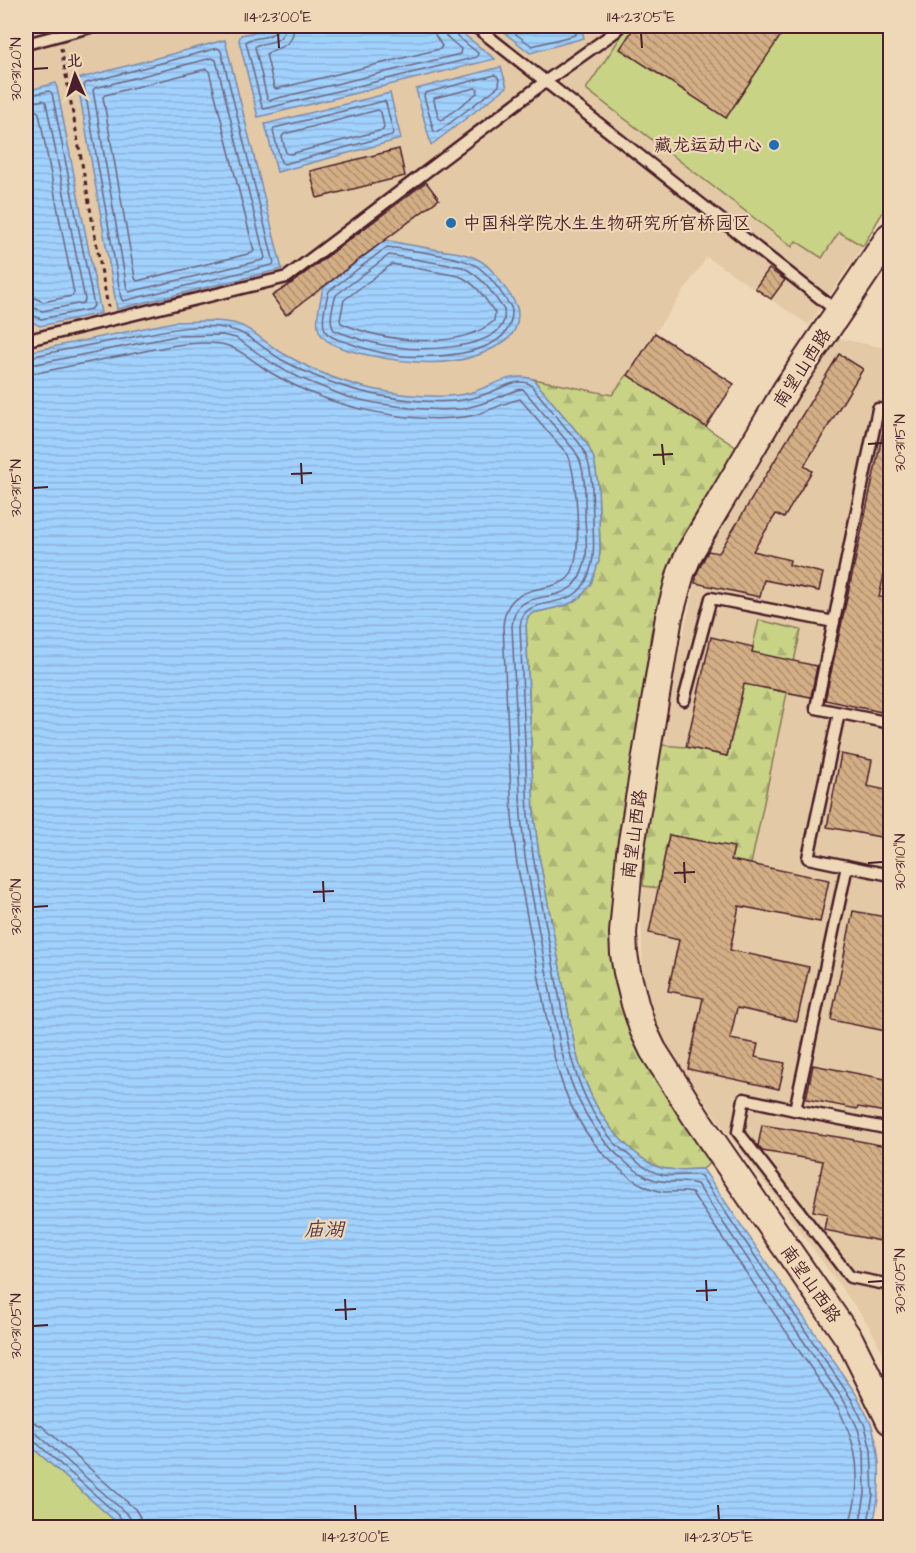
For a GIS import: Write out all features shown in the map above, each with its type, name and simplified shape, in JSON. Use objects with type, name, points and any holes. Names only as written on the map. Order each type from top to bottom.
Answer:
[{"type":"street","name":"南望山西路","points":[[891,236],[786,390],[689,554],[681,573],[669,617],[630,853],[624,915],[624,954],[635,1004],[653,1050],[699,1122],[850,1340],[891,1421]]},
{"type":"lane","points":[[26,44],[94,26]]},
{"type":"lane","points":[[476,26],[839,312]]},
{"type":"lane","points":[[26,340],[287,277],[546,81],[615,32],[619,26]]},
{"type":"lane","points":[[891,411],[878,409],[816,708],[891,723]]},
{"type":"lane","points":[[684,700],[711,598],[834,622]]},
{"type":"lane","points":[[839,713],[808,858],[891,875]]},
{"type":"lane","points":[[795,1110],[847,866]]},
{"type":"lane","points":[[891,1129],[744,1099],[738,1132],[850,1277],[891,1285]]},
{"type":"path","points":[[59,35],[111,320]]},
{"type":"shaded area","name":"中国科学院水生生物研究所官桥园区","points":[[26,26],[890,26],[890,200],[863,246],[809,325],[707,257],[612,395],[509,432],[26,377]]},
{"type":"shaded area","points":[[832,337],[890,349],[890,1366],[868,1324],[694,1087],[664,1042],[650,1008],[643,975],[641,911],[648,817],[675,670],[703,549]]},
{"type":"green space","name":"藏龙运动中心","points":[[628,26],[890,26],[890,200],[863,246],[839,232],[822,258],[796,241],[792,247],[586,89]]},
{"type":"green space","points":[[627,375],[737,448],[676,549],[651,633],[615,897],[612,936],[614,977],[630,1028],[716,1158],[703,1169],[666,1169],[644,1160],[612,1129],[589,1091],[575,1048],[539,856],[534,815],[526,620],[533,613],[567,605],[580,598],[599,561],[600,549],[598,484],[594,459],[587,444],[533,379],[612,395]]},
{"type":"green space","points":[[759,620],[801,630],[794,661],[763,687],[787,693],[751,864],[731,860],[733,847],[669,835],[658,888],[643,886],[647,822],[661,745],[686,747],[727,756]]},
{"type":"green space","points":[[26,1442],[122,1527],[26,1527]]},
{"type":"water","points":[[283,26],[453,26],[495,59],[258,117],[239,40],[241,35]]},
{"type":"water","points":[[496,26],[581,26],[584,38],[530,53]]},
{"type":"water","points":[[225,40],[282,269],[117,309],[77,79]]},
{"type":"water","points":[[501,67],[507,87],[431,145],[416,89]]},
{"type":"water","points":[[56,83],[101,313],[40,326],[28,320],[26,307],[26,91]]},
{"type":"water","points":[[390,93],[401,139],[277,172],[265,124]]},
{"type":"water","points":[[385,240],[465,254],[484,263],[497,277],[517,307],[517,323],[512,334],[504,342],[482,353],[451,361],[434,362],[401,361],[368,355],[328,342],[318,329],[318,311],[323,288]]},
{"type":"water","name":"庙湖","points":[[174,322],[229,322],[242,326],[279,351],[317,371],[353,384],[387,392],[449,396],[468,393],[514,377],[533,379],[587,444],[594,459],[598,484],[599,561],[591,584],[580,598],[567,605],[533,613],[528,616],[526,626],[534,815],[539,856],[575,1048],[584,1078],[596,1105],[622,1141],[648,1162],[657,1166],[675,1170],[703,1169],[858,1397],[872,1426],[879,1464],[879,1490],[872,1527],[122,1527],[26,1442],[26,349],[33,351]]},
{"type":"building","points":[[635,26],[787,26],[726,118],[620,49]]},
{"type":"building","points":[[399,149],[405,176],[317,198],[310,171]]},
{"type":"building","points":[[426,182],[439,199],[286,315],[272,296]]},
{"type":"building","points":[[769,269],[785,280],[771,299],[755,288]]},
{"type":"building","points":[[655,333],[734,384],[706,427],[628,375]]},
{"type":"building","points":[[839,354],[863,369],[804,466],[812,471],[784,518],[776,514],[753,551],[790,560],[789,565],[823,573],[819,591],[764,580],[760,597],[695,583],[697,573],[708,551],[719,553]]},
{"type":"building","points":[[884,427],[891,427],[891,544],[879,597],[891,598],[891,714],[825,700]]},
{"type":"building","points":[[711,637],[753,647],[752,652],[817,666],[811,697],[744,684],[727,756],[686,747]]},
{"type":"building","points":[[841,754],[872,760],[867,786],[891,791],[891,839],[827,827]]},
{"type":"building","points":[[669,835],[734,847],[731,860],[829,880],[820,922],[739,906],[730,950],[809,967],[797,1021],[737,1008],[730,1039],[758,1044],[755,1057],[785,1063],[779,1089],[688,1069],[703,998],[668,991],[679,940],[649,933]]},
{"type":"building","points":[[853,911],[891,918],[891,1032],[831,1020]]},
{"type":"building","points":[[813,1065],[891,1080],[891,1113],[806,1099]]},
{"type":"building","points":[[762,1125],[891,1147],[891,1243],[824,1230],[827,1214],[813,1211],[823,1161],[762,1151],[758,1146]]},
{"type":"place","name":"藏龙运动中心","points":[[774,145]]},
{"type":"place","name":"中国科学院水生生物研究所官桥园区","points":[[451,223]]}]
